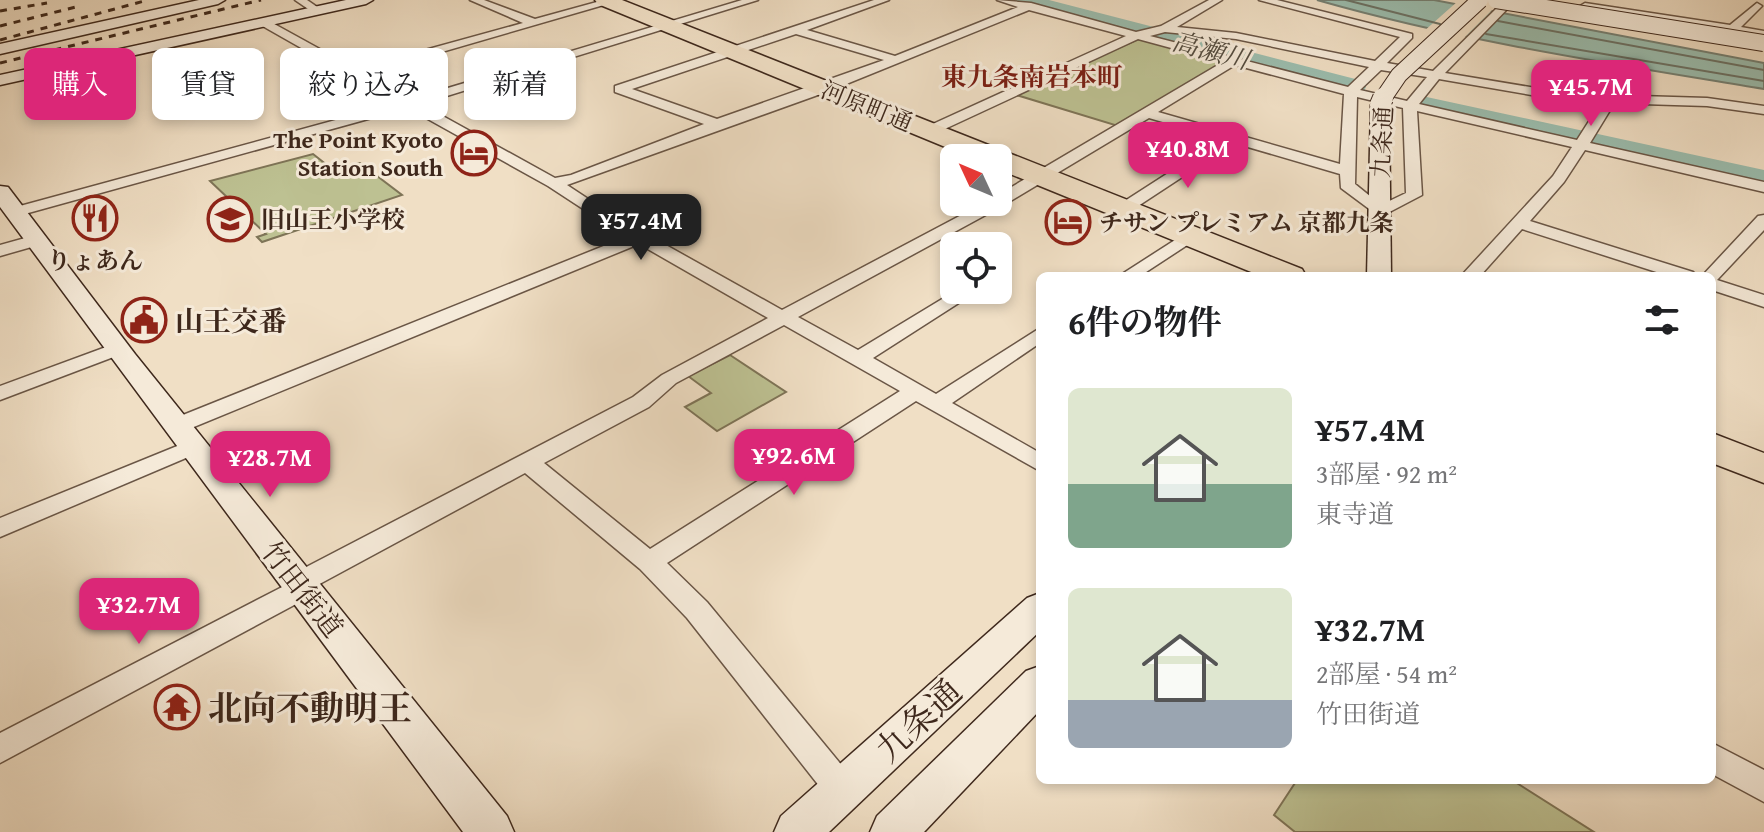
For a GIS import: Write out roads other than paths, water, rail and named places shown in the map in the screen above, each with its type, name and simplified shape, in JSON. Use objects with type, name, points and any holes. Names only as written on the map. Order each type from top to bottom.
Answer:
[{"type":"highway","name":"河原町通","points":[[607,1],[962,144]]},
{"type":"highway","name":"河原町通","points":[[1012,164],[1280,272]]},
{"type":"highway","points":[[1716,449],[1764,469]]},
{"type":"main road","points":[[0,49],[218,0]]},
{"type":"main road","points":[[0,80],[366,0]]},
{"type":"main road","name":"九条通","points":[[1379,272],[1380,105],[1393,81],[1480,0]]},
{"type":"main road","points":[[1524,0],[1764,39]]},
{"type":"main road","points":[[1499,6],[1764,39]]},
{"type":"main road","name":"竹田街道","points":[[5,201],[491,832]]},
{"type":"main road","name":"九条通","points":[[797,832],[1036,612]]},
{"type":"main road","name":"九条通","points":[[893,832],[1036,687]]},
{"type":"street","points":[[300,0],[318,11]]},
{"type":"street","points":[[475,0],[534,23]]},
{"type":"street","points":[[448,92],[753,0]]},
{"type":"street","points":[[717,124],[620,89],[884,0]]},
{"type":"street","points":[[1002,0],[1037,4],[1351,92],[1728,174],[1764,187]]},
{"type":"street","points":[[929,131],[1142,34],[1165,29],[1217,0]]},
{"type":"street","points":[[1264,0],[1408,36],[1351,92],[1347,185],[1380,212],[1414,195],[1410,106],[1435,75],[1468,45],[1499,6],[1511,0]]},
{"type":"street","points":[[1545,0],[1601,4],[1732,29],[1764,39]]},
{"type":"street","points":[[444,48],[607,1]]},
{"type":"street","points":[[553,183],[575,179],[717,124],[824,88],[1037,4]]},
{"type":"street","points":[[1732,29],[1757,6]]},
{"type":"street","points":[[263,22],[310,48]]},
{"type":"street","points":[[1165,29],[1236,36],[1376,65],[1572,98],[1707,102],[1764,110]]},
{"type":"street","points":[[796,30],[896,60]]},
{"type":"street","points":[[1012,194],[1234,61]]},
{"type":"street","points":[[1474,272],[1559,179],[1605,107],[1601,100]]},
{"type":"street","points":[[1147,113],[1347,171]]},
{"type":"street","points":[[5,201],[341,120]]},
{"type":"street","points":[[442,120],[553,183],[639,238],[859,358],[1036,461]]},
{"type":"street","points":[[1123,209],[1232,138]]},
{"type":"street","points":[[0,749],[641,402],[669,379],[972,216]]},
{"type":"street","points":[[1715,272],[1764,220]]},
{"type":"street","points":[[1519,223],[1674,272]]},
{"type":"street","points":[[1134,272],[1189,236]]},
{"type":"street","points":[[0,528],[184,436],[639,238]]},
{"type":"street","points":[[0,251],[36,240]]},
{"type":"street","points":[[1716,285],[1764,301]]},
{"type":"street","points":[[859,358],[947,304]]},
{"type":"street","points":[[935,404],[1036,337]]},
{"type":"street","points":[[0,393],[117,349]]},
{"type":"street","points":[[649,562],[914,392]]},
{"type":"street","points":[[527,462],[649,562],[697,610],[842,790]]},
{"type":"street","points":[[1716,759],[1764,787]]},
{"type":"water","points":[[1317,0],[1434,0],[1764,63],[1764,89],[1483,40]]},
{"type":"waterway","name":"高瀬川","points":[[1023,0],[1353,87]]},
{"type":"waterway","name":"高瀬川","points":[[1422,104],[1764,180]]},
{"type":"railway","points":[[0,40],[148,0]]},
{"type":"railway","points":[[0,63],[261,0]]},
{"type":"railway","points":[[0,11],[47,3]]},
{"type":"railway","points":[[0,26],[80,6]]},
{"type":"place","name":"The Point Kyoto Station South","points":[[474,153]]},
{"type":"place","name":"りょあん","points":[[95,218]]},
{"type":"place","name":"旧山王小学校","points":[[230,219]]},
{"type":"place","name":"チサン プレミアム 京都九条","points":[[1068,222]]},
{"type":"place","name":"山王交番","points":[[144,320]]},
{"type":"place","name":"北向不動明王","points":[[177,707]]},
{"type":"district","name":"東九条南岩本町","points":[[1032,76]]}]
